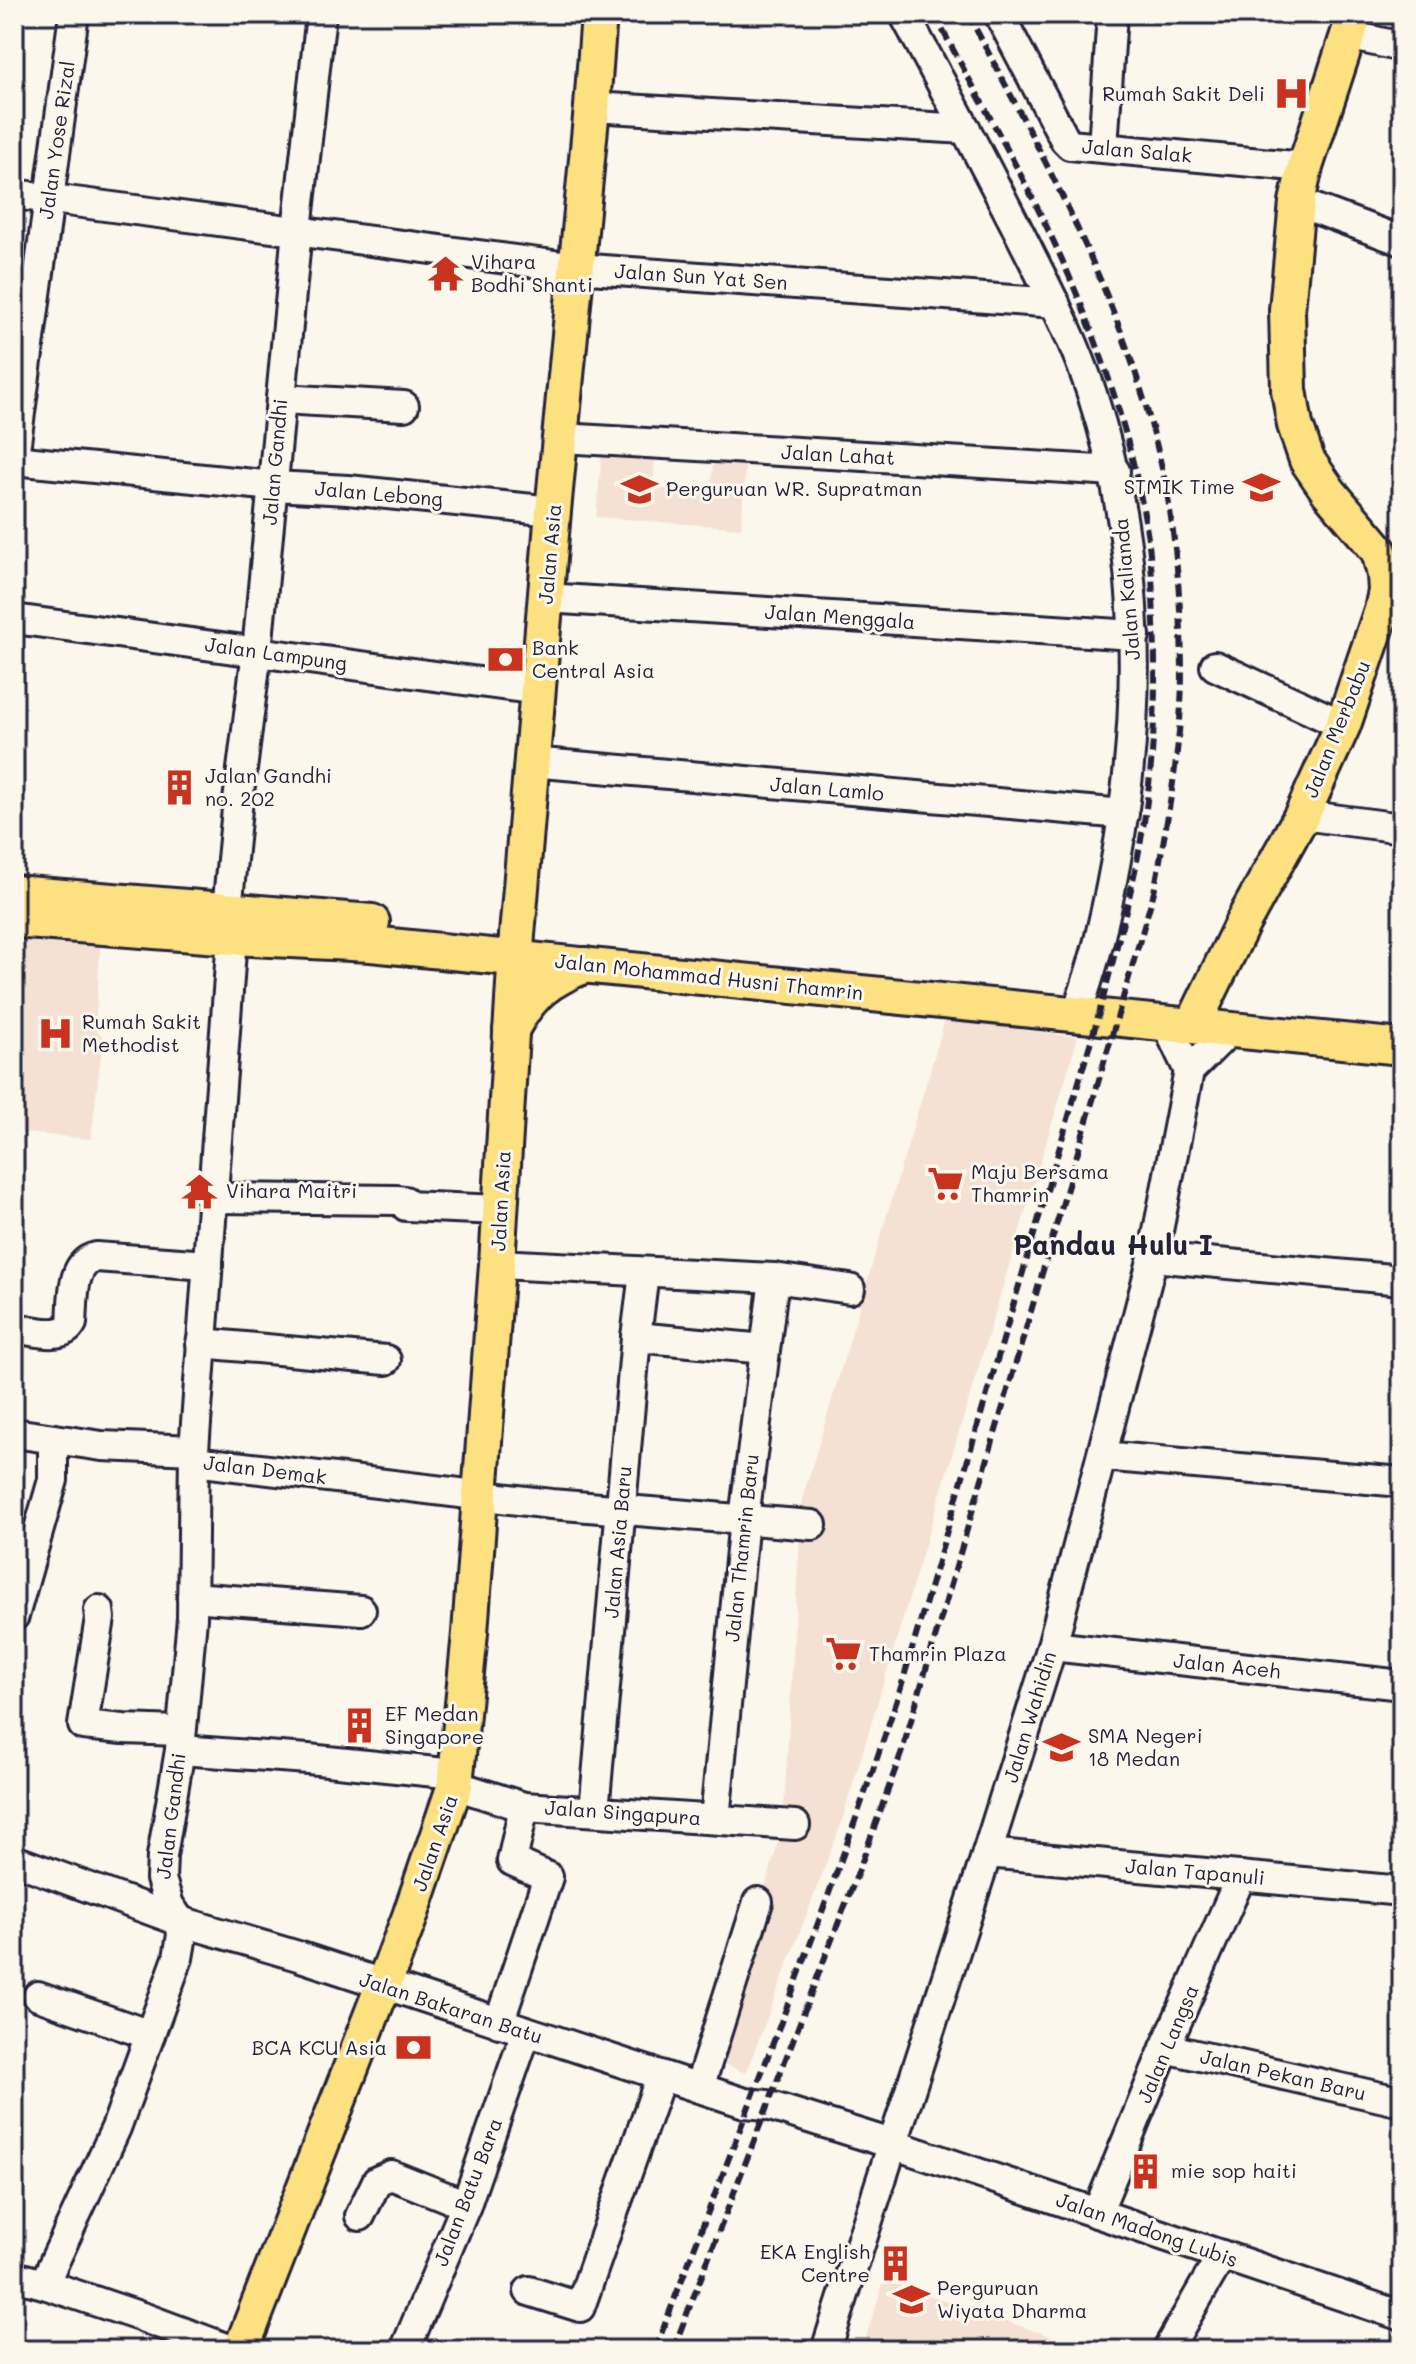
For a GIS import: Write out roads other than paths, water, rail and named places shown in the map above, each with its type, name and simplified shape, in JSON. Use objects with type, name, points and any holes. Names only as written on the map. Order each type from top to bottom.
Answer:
[{"type":"main road","name":"Jalan Asia","points":[[241,2350],[409,1919],[455,1780],[470,1633],[531,762],[599,14]]},
{"type":"main road","name":"Jalan Merbabu","points":[[1180,1024],[1242,924],[1302,815],[1343,725],[1384,601],[1390,551],[1314,470],[1295,425],[1289,390],[1287,310],[1297,202],[1305,167],[1352,25]]},
{"type":"main road","name":"Jalan Mohammad Husni Thamrin","points":[[14,893],[66,911]]},
{"type":"main road","name":"Jalan Mohammad Husni Thamrin","points":[[14,920],[66,911],[230,923],[479,930],[516,946],[588,964],[1402,1047]]},
{"type":"main road","points":[[510,1030],[522,1010],[546,984],[588,964]]},
{"type":"street","name":"Jalan Yose Rizal","points":[[14,458],[74,14]]},
{"type":"street","name":"Jalan Gandhi","points":[[24,2284],[116,2128],[178,1958],[182,1935],[180,1921],[169,1905],[161,1879],[162,1856],[180,1741],[192,1597],[194,1456],[237,809],[257,651],[321,14]]},
{"type":"street","name":"Jalan Kalianda","points":[[904,14],[1055,303],[1092,391],[1115,471],[1135,635],[1134,709],[1124,814],[1101,933],[1077,1014]]},
{"type":"street","name":"Jalan Salak","points":[[999,14],[1070,145],[1305,167]]},
{"type":"street","points":[[1103,147],[1112,14]]},
{"type":"street","points":[[1352,25],[1402,47]]},
{"type":"street","points":[[592,107],[966,129]]},
{"type":"street","name":"Jalan Sun Yat Sen","points":[[14,194],[576,268],[1055,303]]},
{"type":"street","points":[[1297,202],[1402,241]]},
{"type":"street","points":[[281,399],[404,406]]},
{"type":"street","name":"Jalan Lahat","points":[[562,438],[1115,471]]},
{"type":"street","name":"Jalan Lebong","points":[[14,458],[274,486],[348,490],[553,511]]},
{"type":"street","name":"Jalan Menggala","points":[[545,598],[1135,635]]},
{"type":"street","name":"Jalan Lampung","points":[[14,619],[538,690]]},
{"type":"street","points":[[1215,666],[1343,725]]},
{"type":"street","name":"Jalan Lamlo","points":[[531,762],[1124,814]]},
{"type":"street","points":[[1302,815],[1402,828]]},
{"type":"street","points":[[1180,1024],[1189,1071]]},
{"type":"street","points":[[1189,1071],[1231,1029]]},
{"type":"street","name":"Jalan Wahidin","points":[[826,2350],[1052,1646],[1153,1257],[1189,1071]]},
{"type":"street","points":[[213,1198],[397,1200],[405,1201],[406,1206],[500,1210]]},
{"type":"street","points":[[1153,1257],[1402,1280]]},
{"type":"street","points":[[14,1328],[50,1333],[69,1330],[78,1270],[89,1259],[208,1265]]},
{"type":"street","points":[[497,1264],[774,1278],[850,1289]]},
{"type":"street","name":"Jalan Asia Baru","points":[[594,1811],[644,1273]]},
{"type":"street","name":"Jalan Thamrin Baru","points":[[715,1819],[744,1519],[774,1278]]},
{"type":"street","points":[[636,1337],[765,1349]]},
{"type":"street","points":[[201,1343],[386,1360]]},
{"type":"street","name":"Jalan Demak","points":[[14,1433],[480,1496],[812,1525]]},
{"type":"street","points":[[14,1616],[19,1575],[53,1480],[53,1439]]},
{"type":"street","points":[[53,1480],[102,1446]]},
{"type":"street","points":[[1102,1456],[1402,1482]]},
{"type":"street","points":[[192,1597],[361,1610]]},
{"type":"street","name":"Jalan Singapura","points":[[99,1610],[83,1725],[455,1780],[524,1807],[795,1825]]},
{"type":"street","name":"Jalan Aceh","points":[[1052,1646],[1402,1685]]},
{"type":"street","points":[[499,2023],[548,1877],[512,1861],[524,1807]]},
{"type":"street","name":"Jalan Tapanuli","points":[[987,1853],[1402,1891]]},
{"type":"street","name":"Jalan Bakaran Batu","points":[[14,1860],[180,1921],[298,1956],[745,2103],[767,2105],[892,2144]]},
{"type":"street","name":"Jalan Langsa","points":[[1097,2213],[1241,1876]]},
{"type":"street","points":[[699,2088],[758,1902]]},
{"type":"street","points":[[38,1996],[150,2035]]},
{"type":"street","name":"Jalan Batu Bara","points":[[405,2350],[466,2205],[526,2032]]},
{"type":"street","name":"Jalan Pekan Baru","points":[[1165,2048],[1402,2102]]},
{"type":"street","points":[[529,2291],[580,2307],[661,2076]]},
{"type":"street","name":"Jalan Madong Lubis","points":[[892,2144],[1402,2316]]},
{"type":"street","points":[[360,2216],[377,2181],[391,2175],[466,2205]]},
{"type":"street","points":[[1167,2350],[1222,2255]]},
{"type":"street","points":[[24,2284],[142,2317],[231,2350]]},
{"type":"railway","points":[[655,2350],[813,1937],[901,1687],[1100,1010],[1133,879],[1149,781],[1155,676],[1152,577],[1149,543],[1126,434],[1095,339],[1055,244],[934,14]]},
{"type":"railway","points":[[673,2350],[902,1751],[1154,892],[1177,753],[1182,669],[1177,566],[1166,489],[1145,405],[1126,346],[1080,233],[968,14]]},
{"type":"place","name":"Rumah Sakit Deli","points":[[1291,94]]},
{"type":"place","name":"Vihara Bodhi Shanti","points":[[445,273]]},
{"type":"place","name":"STMIK Time","points":[[1261,487]]},
{"type":"place","name":"Perguruan WR. Supratman","points":[[640,489]]},
{"type":"place","name":"Bank Central Asia","points":[[506,659]]},
{"type":"place","name":"Jalan Gandhi no. 202","points":[[179,788]]},
{"type":"place","name":"Rumah Sakit Methodist","points":[[56,1033]]},
{"type":"place","name":"Maju Bersama Thamrin","points":[[945,1184]]},
{"type":"place","name":"Vihara Maitri","points":[[200,1191]]},
{"type":"place","name":"Thamrin Plaza","points":[[843,1654]]},
{"type":"place","name":"EF Medan Singapore","points":[[359,1726]]},
{"type":"place","name":"SMA Negeri 18 Medan","points":[[1062,1747]]},
{"type":"place","name":"BCA KCU Asia","points":[[413,2048]]},
{"type":"place","name":"mie sop haiti","points":[[1145,2171]]},
{"type":"place","name":"EKA English Centre","points":[[896,2264]]},
{"type":"place","name":"Perguruan Wiyata Dharma","points":[[911,2300]]},
{"type":"district","name":"Pandau Hulu I","points":[[1113,1245]]}]
